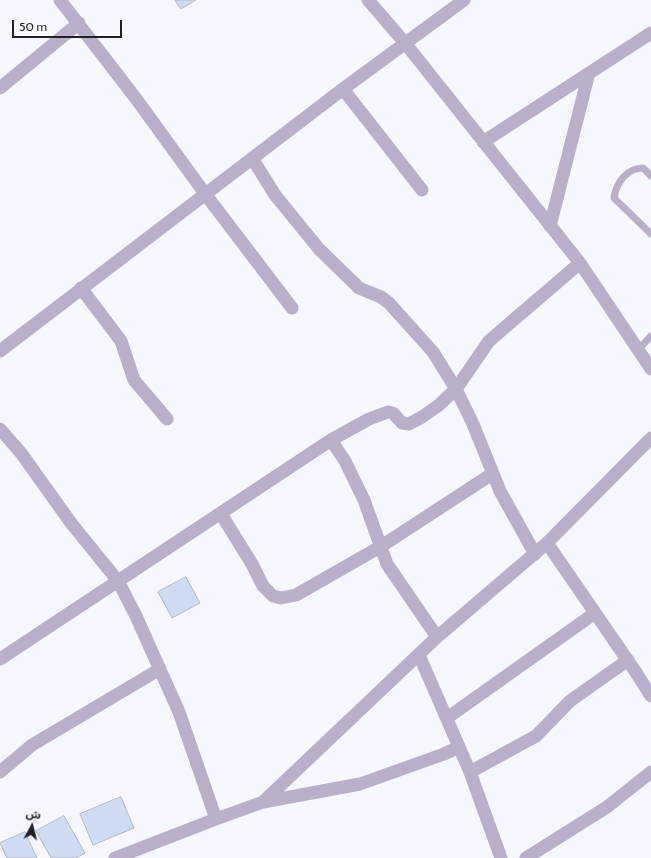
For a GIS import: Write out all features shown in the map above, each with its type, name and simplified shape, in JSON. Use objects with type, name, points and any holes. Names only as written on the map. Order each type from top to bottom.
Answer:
[{"type":"street","points":[[60,0],[79,23],[206,195],[292,308]]},
{"type":"street","points":[[368,0],[405,43],[580,263],[651,369]]},
{"type":"street","points":[[0,351],[343,89],[464,0]]},
{"type":"street","points":[[0,88],[79,23]]},
{"type":"street","points":[[483,142],[651,33]]},
{"type":"street","points":[[550,226],[589,73]]},
{"type":"street","points":[[343,89],[422,190]]},
{"type":"street","points":[[252,158],[275,194],[319,249],[359,288],[381,297],[389,303],[433,352],[456,389],[473,424],[492,474],[505,502],[535,554]]},
{"type":"street","points":[[0,659],[331,440],[382,413],[393,413],[402,423],[409,424],[422,417],[456,389],[489,341],[580,263]]},
{"type":"street","points":[[81,288],[122,341],[134,380],[167,419]]},
{"type":"street","points":[[0,429],[21,453],[71,523],[118,581],[179,712],[216,819]]},
{"type":"street","points":[[263,802],[437,637],[547,543],[651,438]]},
{"type":"street","points":[[331,440],[345,462],[364,500],[386,564],[437,637]]},
{"type":"street","points":[[221,514],[252,564],[263,586],[273,596],[281,598],[296,595],[380,547],[492,474]]},
{"type":"street","points":[[547,543],[628,660],[651,696]]},
{"type":"street","points":[[447,718],[595,613]]},
{"type":"street","points":[[419,654],[470,772],[501,858]]},
{"type":"street","points":[[470,772],[536,736],[570,701],[628,660]]},
{"type":"street","points":[[0,772],[32,745],[160,669]]},
{"type":"street","points":[[115,858],[137,854],[216,819],[263,802],[360,784],[444,754],[459,747]]},
{"type":"street","points":[[526,858],[607,807],[651,772]]},
{"type":"lane","points":[[651,176],[642,168],[635,168],[629,171],[616,186],[614,198],[651,234]]},
{"type":"lane","points":[[638,350],[651,336]]},
{"type":"building","points":[[175,0],[196,0],[181,9]]},
{"type":"building","points":[[186,577],[200,603],[172,618],[158,592]]},
{"type":"building","points":[[121,797],[134,828],[93,845],[80,814]]},
{"type":"building","points":[[64,816],[85,853],[76,858],[51,858],[36,831]]},
{"type":"building","points":[[25,832],[37,858],[7,858],[0,843]]}]
